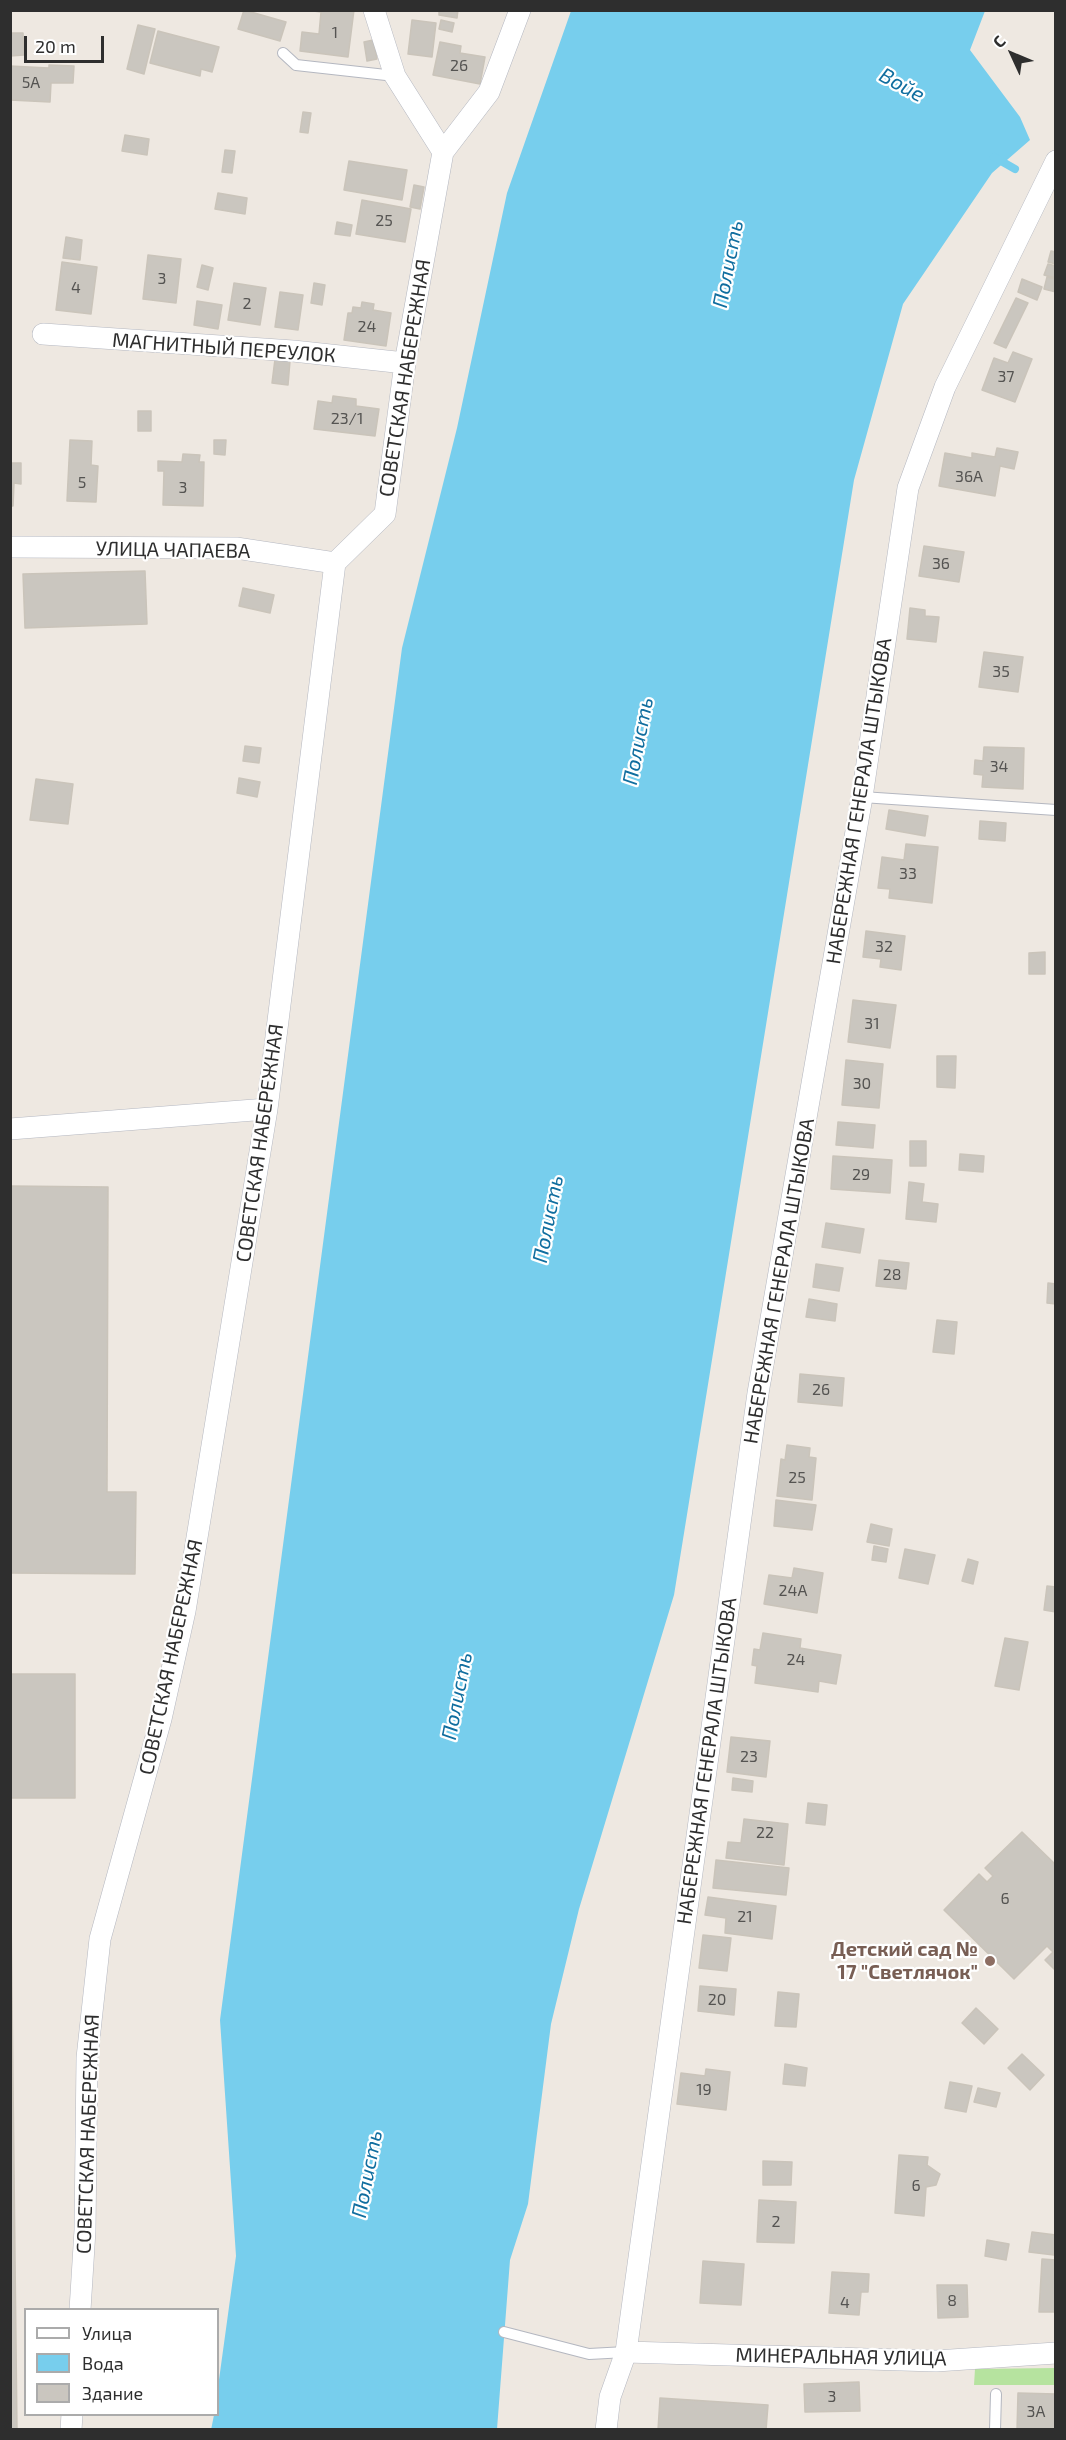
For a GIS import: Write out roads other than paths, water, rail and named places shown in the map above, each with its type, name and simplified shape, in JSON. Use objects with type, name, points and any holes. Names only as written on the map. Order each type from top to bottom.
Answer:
[{"type":"street","points":[[374,10],[395,76],[442,152]]},
{"type":"street","name":"СОВЕТСКАЯ НАБЕРЕЖНАЯ","points":[[80,2308],[85,2230],[87,2058],[100,1939],[161,1719],[185,1611],[267,1109],[335,563],[385,514],[405,363],[442,152],[489,92],[520,10]]},
{"type":"street","name":"НАБЕРЕЖНАЯ ГЕНЕРАЛА ШТЫКОВА","points":[[606,2430],[610,2397],[626,2352],[758,1393],[862,797],[908,488],[945,387],[1056,161]]},
{"type":"street","name":"МАГНИТНЫЙ ПЕРЕУЛОК","points":[[43,334],[293,351],[405,363]]},
{"type":"street","name":"УЛИЦА ЧАПАЕВА","points":[[10,547],[236,548],[335,563]]},
{"type":"street","points":[[10,1129],[267,1109]]},
{"type":"street","name":"МИНЕРАЛЬНАЯ УЛИЦА","points":[[626,2352],[936,2361],[1056,2353]]},
{"type":"lane","points":[[283,53],[296,65],[395,76]]},
{"type":"lane","points":[[862,797],[1056,810]]},
{"type":"lane","points":[[504,2332],[589,2354],[626,2352]]},
{"type":"lane","points":[[995,2430],[996,2394]]},
{"type":"water","name":"Полисть","points":[[571,11],[985,11],[970,50],[1020,117],[1030,140],[992,173],[903,304],[854,480],[674,1595],[579,1909],[551,2024],[528,2204],[510,2260],[497,2429],[211,2430],[214,2416],[219,2416],[219,2380],[236,2256],[220,2020],[402,648],[457,428],[507,193]]},
{"type":"waterway","name":"Войе","points":[[994,157],[1015,169]]},
{"type":"place","name":"Детский сад № 17 \"Светлячок\"","points":[[990,1961]]}]
